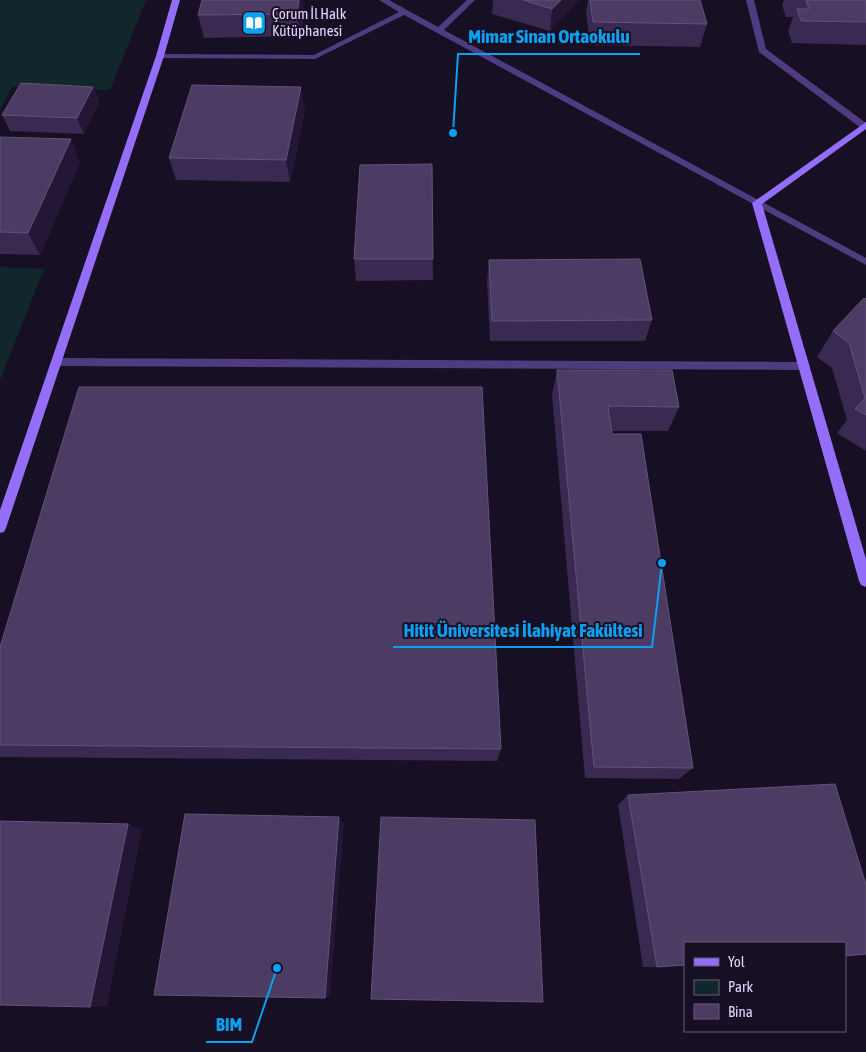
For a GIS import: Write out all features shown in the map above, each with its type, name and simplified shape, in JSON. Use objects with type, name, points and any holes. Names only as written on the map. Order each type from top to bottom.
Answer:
[{"type":"street","points":[[0,528],[160,56],[176,0]]},
{"type":"street","points":[[383,0],[866,262]]},
{"type":"street","points":[[439,30],[471,0]]},
{"type":"street","points":[[750,0],[762,50],[865,125],[757,203]]},
{"type":"street","points":[[160,56],[316,57],[404,12]]},
{"type":"street","points":[[757,203],[866,581]]},
{"type":"street","points":[[56,362],[804,366]]},
{"type":"green space","points":[[0,0],[146,0],[110,90],[12,87],[0,110]]},
{"type":"green space","points":[[0,267],[44,269],[0,380]]},
{"type":"building","points":[[202,0],[299,0],[297,14],[198,15]]},
{"type":"building","points":[[523,0],[561,0],[552,9]]},
{"type":"building","points":[[590,0],[700,0],[707,24],[593,22]]},
{"type":"building","points":[[806,0],[866,0],[866,22],[801,21],[797,9],[809,9]]},
{"type":"building","points":[[21,83],[93,87],[77,118],[2,115]]},
{"type":"building","points":[[192,85],[301,87],[286,160],[169,158]]},
{"type":"building","points":[[0,137],[71,139],[28,233],[0,232]]},
{"type":"building","points":[[432,164],[433,259],[354,259],[360,165]]},
{"type":"building","points":[[640,259],[652,320],[492,321],[489,260]]},
{"type":"building","points":[[864,298],[866,299],[866,415],[855,409],[865,398],[849,343],[833,331]]},
{"type":"building","points":[[557,370],[672,370],[679,407],[608,406],[612,434],[641,434],[693,768],[594,767]]},
{"type":"building","points":[[79,387],[482,387],[501,749],[0,745],[0,647]]},
{"type":"building","points":[[835,784],[866,885],[866,954],[846,956],[846,942],[684,942],[684,965],[657,967],[628,795]]},
{"type":"building","points":[[185,814],[339,817],[325,998],[154,995]]},
{"type":"building","points":[[381,817],[535,820],[543,1002],[371,999]]},
{"type":"building","points":[[0,821],[128,824],[90,1007],[0,1005]]},
{"type":"place","name":"Çorum İl Halk Kütüphanesi","points":[[254,23]]},
{"type":"place","name":"Mimar Sinan Ortaokulu","points":[[453,133]]},
{"type":"place","name":"Hitit Üniversitesi İlahiyat Fakültesi","points":[[662,563]]},
{"type":"place","name":"BIM","points":[[277,968]]}]
